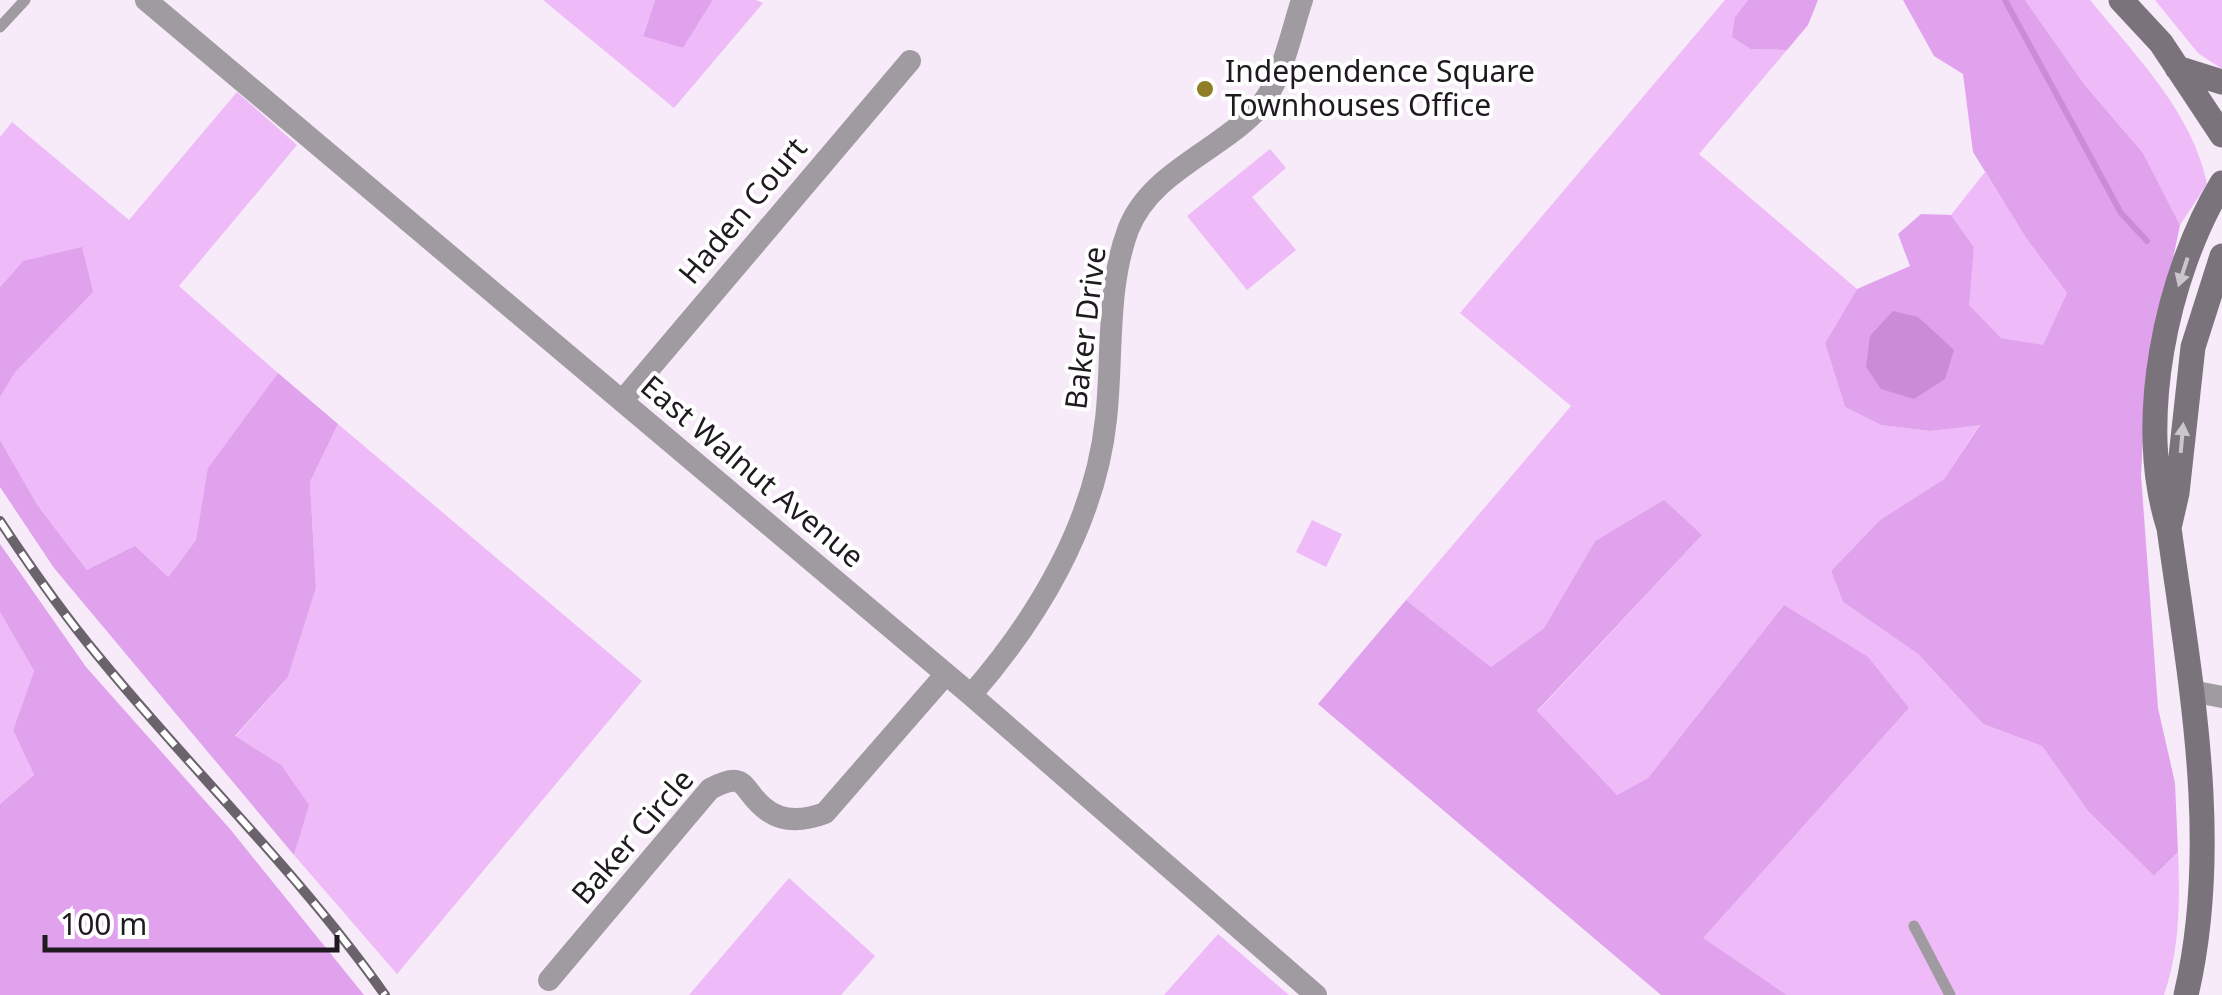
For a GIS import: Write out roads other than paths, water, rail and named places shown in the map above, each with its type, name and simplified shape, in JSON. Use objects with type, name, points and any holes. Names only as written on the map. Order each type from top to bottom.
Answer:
[{"type":"main road","points":[[2121,0],[2161,43],[2222,135]]},
{"type":"main road","points":[[2177,68],[2222,82]]},
{"type":"main road","points":[[2186,995],[2203,912],[2207,844],[2204,785],[2169,528],[2154,460],[2162,354],[2190,252],[2222,183]]},
{"type":"main road","points":[[2169,528],[2177,493],[2193,347],[2222,256]]},
{"type":"street","name":"East Walnut Avenue","points":[[146,0],[971,695],[1316,995]]},
{"type":"street","name":"Baker Drive","points":[[971,695],[1005,655],[1042,600],[1085,509],[1106,424],[1117,271],[1129,226],[1156,190],[1255,112],[1275,82],[1302,0]]},
{"type":"street","name":"Haden Court","points":[[622,401],[910,60]]},
{"type":"street","name":"Baker Circle","points":[[549,980],[710,789],[724,781],[740,782],[762,806],[783,818],[808,820],[825,813],[946,674]]},
{"type":"street","points":[[2191,692],[2222,697]]},
{"type":"lane","points":[[0,27],[25,0]]},
{"type":"lane","points":[[1914,926],[1950,995]]},
{"type":"waterway","points":[[2005,0],[2121,213],[2147,241]]},
{"type":"railway","points":[[0,521],[86,641],[318,907],[385,995]]},
{"type":"place","name":"Independence Square Townhouses Office","points":[[1205,89]]}]
